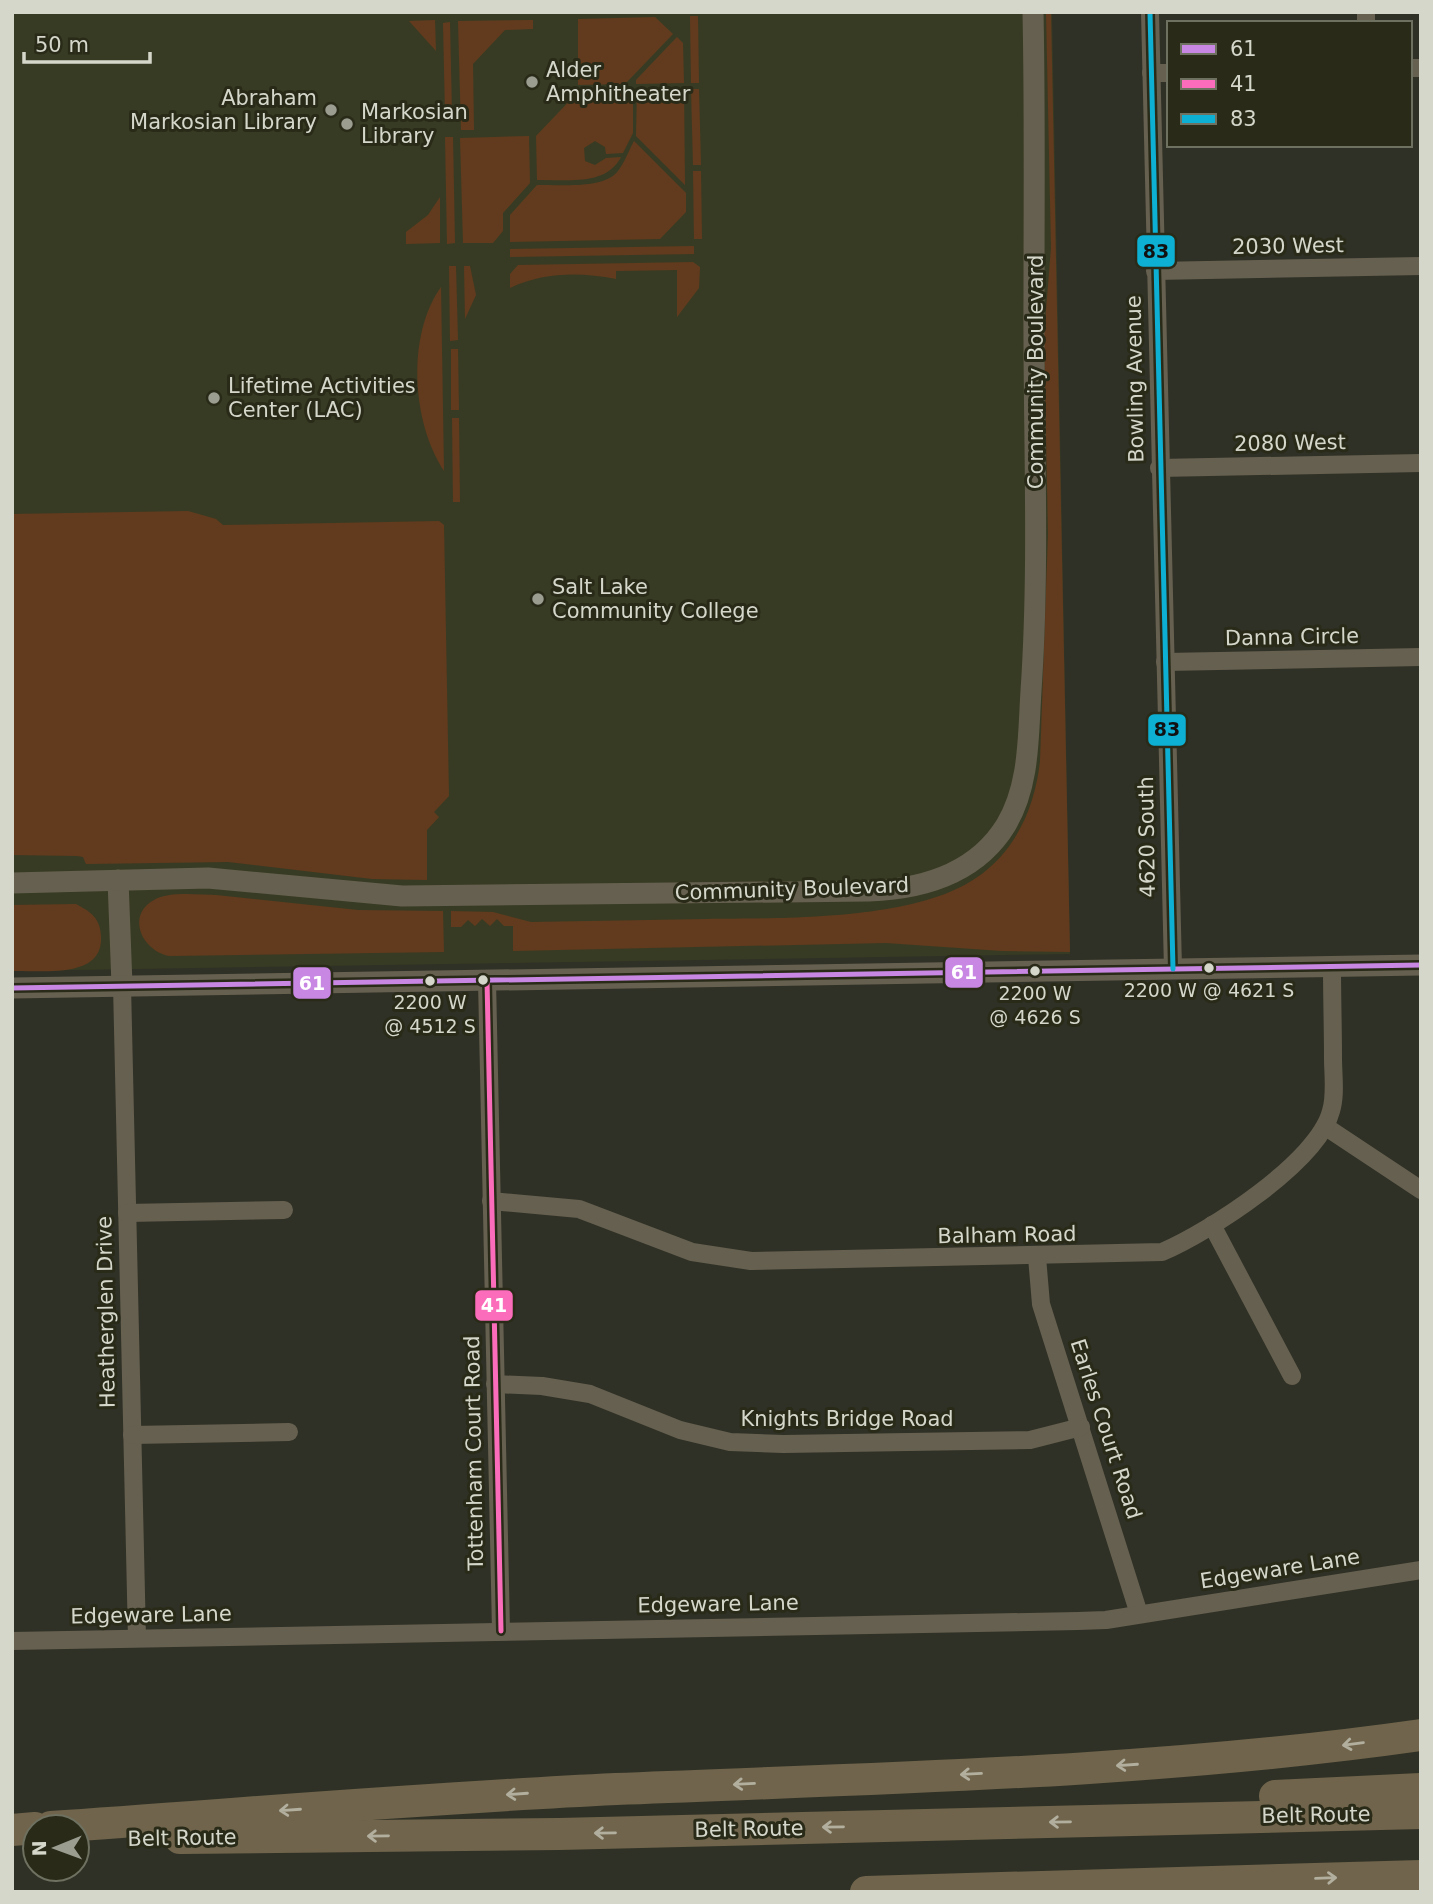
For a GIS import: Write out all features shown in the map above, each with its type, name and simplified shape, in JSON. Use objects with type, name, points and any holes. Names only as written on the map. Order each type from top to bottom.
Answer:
[{"type":"highway","points":[[91,1824],[543,1793],[1040,1771],[1219,1759],[1421,1735]]},
{"type":"highway","points":[[1128,1820],[1247,1799],[1421,1789]]},
{"type":"highway","name":"Belt Route","points":[[91,1839],[559,1834],[1421,1813]]},
{"type":"highway","points":[[866,1892],[1421,1876]]},
{"type":"street","name":"Community Boulevard","points":[[12,883],[208,878],[338,892],[413,896],[869,891],[908,888],[947,876],[985,851],[1007,823],[1019,795],[1026,765],[1033,658],[1037,530],[1033,12]]},
{"type":"street","name":"Bowling Avenue","points":[[1150,12],[1160,73],[1155,271],[1165,662]]},
{"type":"street","name":"2030 West","points":[[1155,271],[1421,266]]},
{"type":"street","name":"2080 West","points":[[1159,468],[1421,463]]},
{"type":"street","name":"Danna Circle","points":[[1165,662],[1421,657]]},
{"type":"street","name":"4620 South","points":[[1165,662],[1173,969]]},
{"type":"street","points":[[118,880],[122,985]]},
{"type":"street","points":[[12,988],[1421,965]]},
{"type":"street","name":"Balham Road","points":[[491,1201],[579,1209],[692,1252],[727,1259],[776,1261],[1037,1257],[1162,1252],[1186,1242],[1291,1168],[1326,1127],[1332,1110],[1334,1089],[1332,967]]},
{"type":"street","name":"Tottenham Court Road","points":[[486,980],[501,1631]]},
{"type":"street","name":"Heatherglen Drive","points":[[122,985],[136,1638]]},
{"type":"street","points":[[1326,1127],[1421,1190]]},
{"type":"street","points":[[127,1213],[284,1210]]},
{"type":"street","points":[[1212,1225],[1292,1376]]},
{"type":"street","name":"Earles Court Road","points":[[1037,1257],[1041,1304],[1139,1614]]},
{"type":"street","name":"Knights Bridge Road","points":[[495,1384],[542,1386],[590,1394],[680,1430],[730,1442],[783,1444],[1030,1440],[1081,1427]]},
{"type":"street","points":[[132,1435],[289,1432]]},
{"type":"street","name":"Edgeware Lane","points":[[12,1641],[1078,1621],[1421,1570]]},
{"type":"shaded area","name":"Salt Lake Community College","points":[[12,12],[1052,12],[1070,954],[12,971]]},
{"type":"shaded area","points":[[1046,12],[1051,12],[1070,952],[1002,951],[886,943],[513,951],[513,926],[504,926],[497,919],[490,926],[482,919],[475,926],[468,920],[461,927],[451,927],[451,911],[493,912],[531,922],[808,917],[883,910],[950,892],[990,867],[1013,841],[1034,795],[1040,761],[1048,534],[1044,335],[1051,248]]},
{"type":"shaded area","points":[[690,16],[698,16],[699,83],[691,83]]},
{"type":"shaded area","points":[[655,17],[673,34],[625,84],[578,85],[578,19]]},
{"type":"shaded area","points":[[435,20],[436,51],[409,21]]},
{"type":"shaded area","points":[[533,20],[533,29],[505,30],[473,64],[474,130],[461,130],[458,21]]},
{"type":"shaded area","points":[[450,22],[452,114],[445,114],[443,23]]},
{"type":"shaded area","points":[[677,37],[683,43],[684,83],[636,84],[636,80]]},
{"type":"shaded area","points":[[633,89],[633,133],[623,153],[606,154],[605,147],[595,141],[584,148],[585,161],[595,165],[606,158],[621,157],[614,167],[595,177],[584,179],[537,180],[536,136],[579,91]]},
{"type":"shaded area","points":[[691,89],[699,89],[701,165],[693,165]]},
{"type":"shaded area","points":[[637,90],[684,90],[685,185],[636,136]]},
{"type":"shaded area","points":[[529,136],[530,183],[503,213],[503,231],[493,243],[463,243],[460,138]]},
{"type":"shaded area","points":[[445,137],[453,137],[455,243],[447,244]]},
{"type":"shaded area","points":[[634,141],[686,193],[686,212],[660,239],[510,242],[510,215],[537,185],[592,184],[611,177],[618,171]]},
{"type":"shaded area","points":[[693,171],[701,171],[702,239],[694,239]]},
{"type":"shaded area","points":[[440,197],[440,243],[406,244],[406,232],[428,215]]},
{"type":"shaded area","points":[[694,246],[694,254],[510,257],[510,249]]},
{"type":"shaded area","points":[[693,262],[700,267],[699,288],[677,317],[677,270],[616,271],[616,279],[589,275],[549,276],[510,288],[510,274],[518,265]]},
{"type":"shaded area","points":[[449,266],[456,266],[458,340],[450,341]]},
{"type":"shaded area","points":[[464,266],[470,266],[476,295],[465,319]]},
{"type":"shaded area","points":[[441,287],[444,471],[425,429],[417,379],[422,330]]},
{"type":"shaded area","points":[[451,349],[458,349],[459,410],[451,410]]},
{"type":"shaded area","points":[[452,418],[459,418],[460,502],[453,502]]},
{"type":"shaded area","points":[[188,511],[216,519],[223,525],[439,521],[444,525],[449,796],[434,812],[439,817],[427,830],[427,880],[372,879],[228,862],[86,864],[83,857],[77,856],[12,855],[12,514]]},
{"type":"shaded area","points":[[175,894],[216,895],[358,910],[443,911],[444,952],[170,956],[160,953],[145,941],[139,924],[140,915],[154,900]]},
{"type":"shaded area","points":[[76,904],[90,913],[99,925],[99,950],[92,960],[68,970],[12,971],[12,905]]},
{"type":"transit line","name":"83","points":[[1150,12],[1173,969]]},
{"type":"transit line","name":"61","points":[[12,988],[1421,965]]},
{"type":"transit line","name":"41","points":[[487,980],[501,1631]]},
{"type":"place","name":"Alder Amphitheater","points":[[532,82]]},
{"type":"place","name":"Abraham Markosian Library","points":[[331,110]]},
{"type":"place","name":"Markosian Library","points":[[347,124]]},
{"type":"place","name":"Lifetime Activities Center (LAC)","points":[[214,398]]},
{"type":"place","name":"Salt Lake Community College","points":[[538,599]]},
{"type":"place","name":"2200 W @ 4621 S","points":[[1209,968]]},
{"type":"place","name":"2200 W @ 4626 S","points":[[1035,971]]},
{"type":"place","name":"2200 W @ 4512 S","points":[[430,981]]}]
